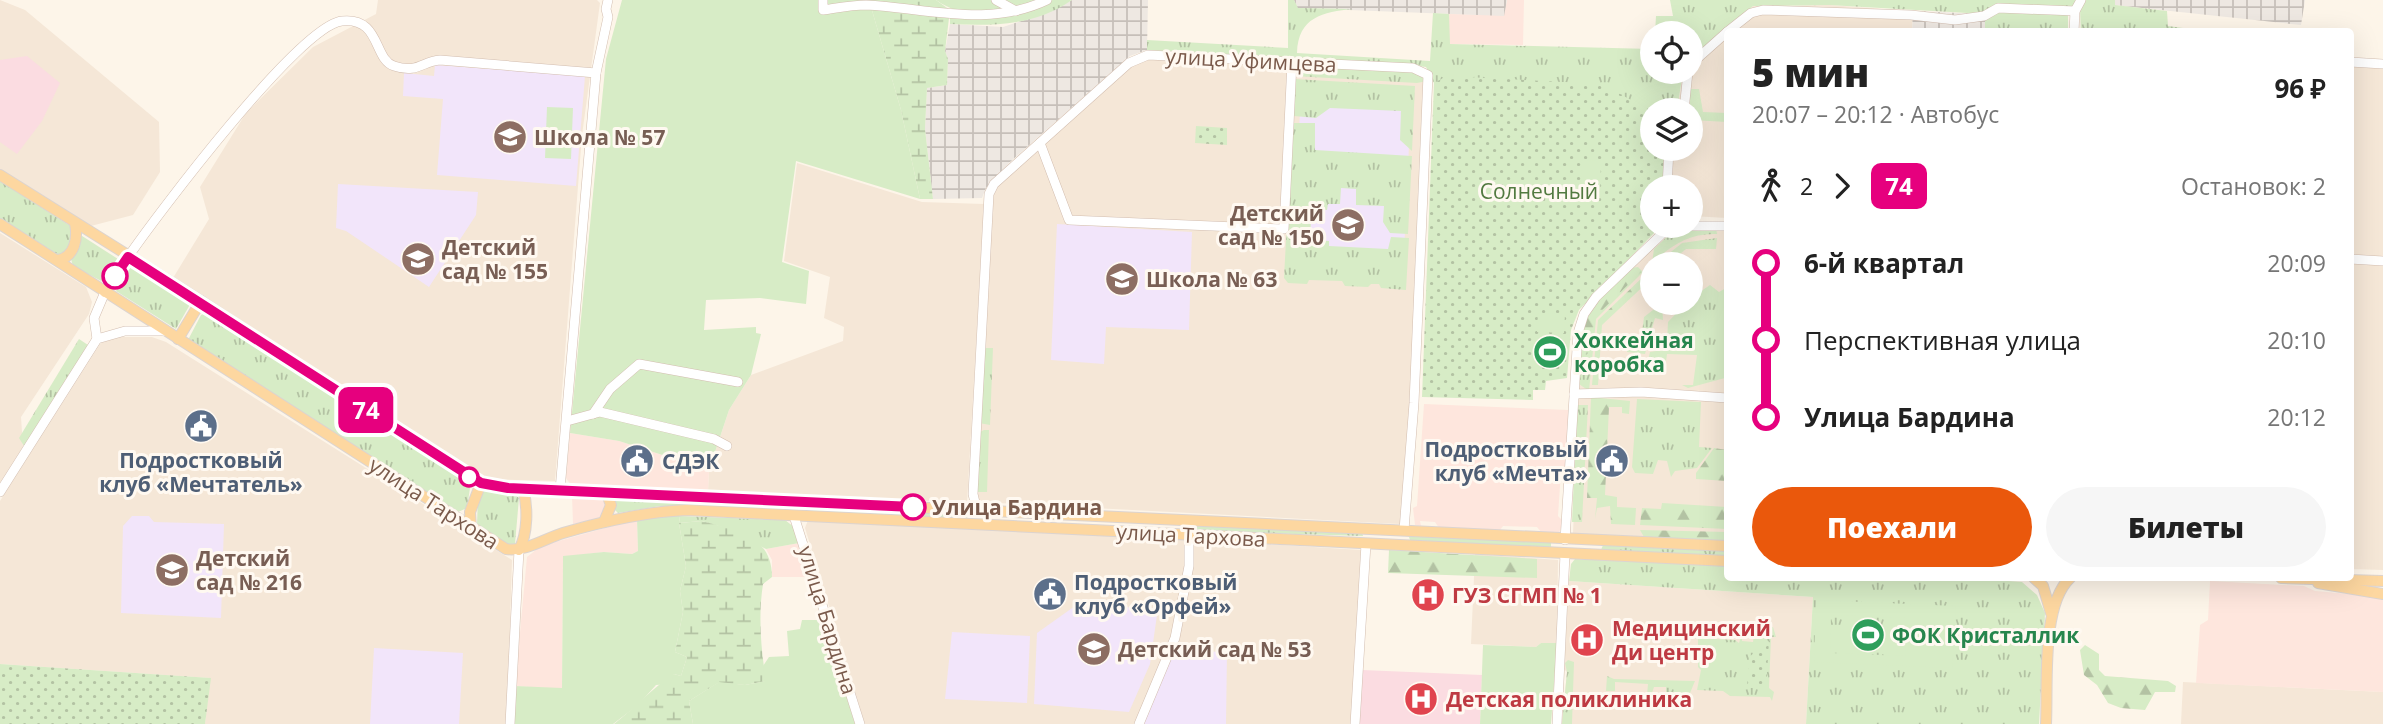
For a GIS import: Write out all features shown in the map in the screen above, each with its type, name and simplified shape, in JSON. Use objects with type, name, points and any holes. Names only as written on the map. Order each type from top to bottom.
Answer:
[{"type":"main road","name":"улица Тархова","points":[[0,175],[201,301],[481,483],[523,489],[1724,546]]},
{"type":"main road","points":[[58,260],[68,257],[71,252],[77,234],[75,223]]},
{"type":"main road","name":"улица Тархова","points":[[0,224],[506,549],[519,550],[538,541],[604,522],[648,512],[673,511],[1724,561]]},
{"type":"main road","points":[[105,292],[128,257]]},
{"type":"main road","points":[[178,339],[201,301]]},
{"type":"main road","points":[[471,528],[470,513],[481,483]]},
{"type":"main road","points":[[519,550],[524,541],[526,501],[523,489]]},
{"type":"main road","points":[[602,492],[608,496],[611,505],[604,522]]},
{"type":"main road","points":[[793,502],[794,516]]},
{"type":"main road","points":[[977,511],[977,525]]},
{"type":"main road","points":[[1366,544],[1367,529]]},
{"type":"main road","points":[[1404,530],[1404,546]]},
{"type":"main road","points":[[1565,540],[1565,555]]},
{"type":"main road","points":[[1595,541],[1595,556]]},
{"type":"main road","points":[[2354,580],[2383,581]]},
{"type":"main road","points":[[2039,581],[2052,616]]},
{"type":"main road","points":[[2043,581],[2053,587],[2064,581]]},
{"type":"main road","points":[[2046,724],[2052,616],[2067,581]]},
{"type":"main road","points":[[2317,581],[2383,594]]},
{"type":"street","points":[[560,490],[596,73],[608,17],[608,0]]},
{"type":"street","points":[[823,0],[823,10],[864,5],[948,14],[1000,16],[1047,0]]},
{"type":"street","points":[[996,0],[1016,11]]},
{"type":"street","points":[[2074,28],[2074,11],[2081,0]]},
{"type":"street","points":[[1732,28],[1751,13],[1763,10],[1911,15],[1955,20],[1984,16],[1998,4],[2031,4],[2074,11]]},
{"type":"street","points":[[128,257],[170,197],[255,95],[312,38],[339,21],[354,20],[368,28],[387,62],[394,66],[420,68],[440,60],[596,73]]},
{"type":"street","points":[[1703,53],[1724,35]]},
{"type":"street","name":"улица Уфимцева","points":[[977,511],[972,494],[988,200],[994,184],[1138,56],[1293,62],[1419,69],[1429,79],[1414,417],[1404,530]]},
{"type":"street","points":[[1040,143],[1069,220],[1284,229],[1293,62]]},
{"type":"street","points":[[2354,62],[2383,64]]},
{"type":"street","points":[[1703,226],[1724,226]]},
{"type":"street","points":[[1565,540],[1578,333],[1584,314],[1596,297],[1655,238]]},
{"type":"street","points":[[2354,259],[2383,261]]},
{"type":"street","points":[[0,492],[97,339],[94,318],[105,292]]},
{"type":"street","points":[[97,339],[125,331],[164,331]]},
{"type":"street","points":[[593,414],[610,390],[639,364],[738,382]]},
{"type":"street","points":[[1574,394],[1641,392],[1724,398]]},
{"type":"street","points":[[567,421],[600,412],[714,439],[727,446]]},
{"type":"street","name":"улица Бардина","points":[[794,516],[860,724]]},
{"type":"street","points":[[1139,724],[1175,638],[1189,566],[1189,536]]},
{"type":"street","points":[[1355,724],[1366,544]]},
{"type":"street","points":[[510,724],[519,550]]},
{"type":"street","points":[[1557,724],[1565,555]]},
{"type":"shaded area","points":[[0,0],[25,10],[159,122],[160,172],[133,215],[87,227],[0,171]]},
{"type":"shaded area","points":[[378,0],[597,0],[600,3],[582,135],[555,481],[481,479],[173,278],[209,219],[200,187],[246,113],[313,47],[376,14]]},
{"type":"shaded area","points":[[1072,0],[1148,0],[1147,50],[1130,56],[1010,162],[986,188],[982,198],[933,199],[925,129],[927,88],[947,85],[948,59],[945,51],[950,24],[1003,27],[1046,13]]},
{"type":"shaded area","points":[[1294,0],[1507,0],[1504,16],[1297,8]]},
{"type":"shaded area","points":[[1507,0],[1524,0],[1523,45],[1449,44],[1449,14],[1504,15]]},
{"type":"shaded area","points":[[2115,0],[2305,0],[2301,25],[2114,5]]},
{"type":"shaded area","points":[[1829,5],[1913,11],[1912,28],[1729,28],[1753,6]]},
{"type":"shaded area","points":[[1913,11],[1985,14],[1985,28],[1912,28]]},
{"type":"shaded area","points":[[1724,33],[1724,218],[1703,217],[1703,175],[1671,175],[1671,161],[1703,161],[1703,98],[1679,98],[1681,84],[1703,84],[1703,52]]},
{"type":"shaded area","points":[[27,56],[60,83],[42,121],[17,154],[0,142],[0,60]]},
{"type":"shaded area","points":[[1139,58],[1280,65],[1427,79],[1404,516],[1400,524],[979,502],[976,494],[991,196],[997,185]]},
{"type":"shaded area","name":"Школа № 57","points":[[435,65],[585,76],[576,186],[437,175],[443,99],[403,96],[404,73],[434,76]]},
{"type":"shaded area","points":[[2354,66],[2383,68],[2383,570],[2354,569]]},
{"type":"shaded area","points":[[1302,81],[1411,88],[1408,171],[1297,161]]},
{"type":"shaded area","points":[[797,163],[922,202],[984,204],[967,503],[708,491],[709,470],[729,410],[751,375],[843,341],[844,327],[824,318],[830,277],[784,261]]},
{"type":"shaded area","name":"Детский сад № 150","points":[[1293,180],[1407,184],[1403,277],[1287,272]]},
{"type":"shaded area","name":"Детский сад № 155","points":[[338,184],[478,192],[476,215],[429,287],[346,231],[336,228]]},
{"type":"shaded area","name":"Школа № 63","points":[[1057,224],[1192,232],[1189,330],[1106,327],[1104,364],[1051,360]]},
{"type":"shaded area","points":[[1724,228],[1724,541],[1573,534],[1581,338],[1631,268],[1640,260],[1640,315],[1703,315],[1703,252],[1649,252],[1666,238],[1703,238],[1703,231]]},
{"type":"shaded area","points":[[0,233],[86,287],[92,302],[89,314],[21,417],[23,447],[0,484]]},
{"type":"shaded area","points":[[110,337],[152,337],[166,342],[512,560],[507,724],[205,724],[210,678],[0,664],[0,501],[100,344]]},
{"type":"shaded area","points":[[1424,404],[1569,410],[1565,471],[1561,471],[1558,516],[1563,521],[1559,533],[1541,532],[1537,527],[1503,526],[1500,530],[1439,528],[1435,522],[1420,521],[1421,526],[1415,525],[1413,508],[1417,506]]},
{"type":"shaded area","points":[[570,433],[619,441],[709,470],[708,491],[571,485],[566,478]]},
{"type":"shaded area","points":[[572,495],[606,498],[606,516],[573,524]]},
{"type":"shaded area","name":"Детский сад № 216","points":[[132,516],[149,516],[154,522],[224,524],[221,618],[121,613],[123,526]]},
{"type":"shaded area","points":[[637,519],[638,551],[632,554],[604,552],[563,557],[562,689],[515,686],[527,557],[541,546]]},
{"type":"shaded area","points":[[808,520],[1183,539],[1188,545],[1173,634],[1137,724],[865,724],[805,528]]},
{"type":"shaded area","points":[[1201,540],[1361,550],[1351,724],[1141,724],[1176,643],[1193,545]]},
{"type":"shaded area","points":[[799,543],[809,577],[772,577],[772,560],[766,549]]},
{"type":"shaded area","points":[[1475,554],[1558,560],[1557,643],[1541,643],[1536,647],[1471,644]]},
{"type":"shaded area","points":[[1569,581],[1813,597],[1806,724],[1562,724],[1567,672],[1564,669]]},
{"type":"shaded area","points":[[2210,581],[2304,586],[2315,591],[2383,597],[2383,692],[2196,683],[2200,625],[2208,620]]},
{"type":"shaded area","name":"Детский сад № 53","points":[[1075,606],[1158,608],[1150,664],[1129,712],[1034,704],[1037,633]]},
{"type":"shaded area","points":[[952,632],[1030,636],[1027,703],[945,699]]},
{"type":"shaded area","points":[[1175,646],[1193,651],[1227,652],[1226,724],[1141,724]]},
{"type":"shaded area","points":[[374,648],[463,653],[459,724],[370,724]]},
{"type":"shaded area","name":"Детская поликлиника","points":[[1362,670],[1482,675],[1480,724],[1359,724]]},
{"type":"shaded area","points":[[2183,682],[2383,692],[2383,724],[2181,724]]},
{"type":"green space","points":[[622,0],[869,0],[901,110],[920,199],[796,161],[782,262],[809,271],[806,304],[760,298],[706,300],[704,330],[756,327],[756,333],[761,334],[751,375],[729,410],[709,470],[619,441],[570,433],[606,59]]},
{"type":"green space","points":[[869,0],[936,0],[950,10],[945,51],[948,59],[947,85],[927,88],[925,129],[933,199],[920,199],[901,110]]},
{"type":"green space","points":[[936,0],[1044,0],[1003,11],[975,13],[948,7]]},
{"type":"green space","points":[[1044,0],[1072,0],[1058,9],[1028,20],[982,25],[950,24],[950,10]]},
{"type":"green space","points":[[1288,0],[1294,0],[1298,8],[1353,9],[1322,15],[1307,24],[1298,41],[1297,53],[1430,61],[1433,13],[1449,14],[1450,44],[1640,49],[1640,84],[1681,84],[1679,98],[1640,98],[1640,114],[1446,87],[1434,83],[1426,67],[1147,50],[1147,40],[1288,48]]},
{"type":"green space","points":[[1670,0],[2115,0],[2115,5],[2167,11],[2168,26],[2183,28],[2081,28],[2080,11],[2068,10],[2068,28],[1985,28],[1985,14],[1829,5],[1753,6],[1729,28],[1724,28],[1724,33],[1703,52],[1703,21],[1656,21],[1656,16],[1673,16]]},
{"type":"green space","points":[[1296,66],[1420,72],[1427,81],[1417,83],[1294,76]]},
{"type":"green space","name":"Солнечный","points":[[1447,76],[1601,84],[1640,105],[1640,161],[1664,161],[1664,175],[1640,175],[1640,238],[1649,238],[1579,310],[1571,330],[1567,378],[1546,381],[1545,390],[1533,390],[1533,400],[1422,397],[1434,83]]},
{"type":"green space","points":[[1294,79],[1415,86],[1412,151],[1400,140],[1401,111],[1330,108],[1316,118],[1294,116]]},
{"type":"green space","points":[[1689,89],[1699,89],[1701,98],[1690,98]]},
{"type":"green space","points":[[547,107],[573,108],[571,159],[545,158]]},
{"type":"green space","points":[[1703,112],[1724,113],[1724,122],[1703,121]]},
{"type":"green space","points":[[1293,123],[1315,123],[1315,150],[1412,156],[1408,234],[1390,233],[1383,222],[1384,206],[1356,205],[1356,189],[1341,188],[1340,204],[1328,204],[1327,210],[1316,209],[1312,215],[1289,211]]},
{"type":"green space","points":[[1196,126],[1227,128],[1227,145],[1195,143]]},
{"type":"green space","points":[[1582,160],[1601,161],[1600,192],[1581,191]]},
{"type":"green space","points":[[0,181],[72,227],[71,249],[62,255],[57,254],[0,218]]},
{"type":"green space","points":[[1292,218],[1311,219],[1310,240],[1329,241],[1329,246],[1388,249],[1391,237],[1409,238],[1406,290],[1381,288],[1379,284],[1371,284],[1368,287],[1345,286],[1342,281],[1309,280],[1307,284],[1288,283],[1284,278],[1287,221]]},
{"type":"green space","points":[[1703,228],[1716,228],[1717,234],[1703,235]]},
{"type":"green space","points":[[79,234],[118,259],[120,264],[105,283],[73,266],[71,259]]},
{"type":"green space","points":[[1666,238],[1689,238],[1666,252],[1654,252]]},
{"type":"green space","points":[[1717,238],[1716,249],[1671,252],[1682,243]]},
{"type":"green space","points":[[130,267],[140,268],[192,301],[176,329],[116,291]]},
{"type":"green space","points":[[1638,267],[1640,275],[1596,319],[1589,391],[1579,384],[1582,344],[1588,318],[1603,297],[1631,268]]},
{"type":"green space","points":[[1638,268],[1640,273],[1595,317],[1590,351],[1586,355],[1582,342],[1587,318],[1603,297],[1631,270]]},
{"type":"green space","points":[[1640,280],[1640,289],[1602,325],[1598,385],[1592,385],[1598,320]]},
{"type":"green space","points":[[1710,285],[1719,292],[1724,289],[1724,378],[1688,388],[1682,385],[1693,385],[1697,355],[1667,354],[1666,362],[1656,361],[1655,370],[1646,369],[1650,352],[1662,350],[1667,342],[1668,322],[1675,315],[1703,315],[1703,290]]},
{"type":"green space","points":[[206,313],[464,479],[470,488],[467,508],[458,512],[188,340],[201,315]]},
{"type":"green space","points":[[1538,313],[1565,314],[1564,333],[1537,332]]},
{"type":"green space","points":[[1663,315],[1663,320],[1655,318],[1645,354],[1627,352],[1628,341],[1641,340],[1644,317]]},
{"type":"green space","name":"Хоккейная коробка","points":[[1545,336],[1560,338],[1559,365],[1555,369],[1540,367],[1541,339]]},
{"type":"green space","points":[[79,339],[88,345],[24,446],[19,438]]},
{"type":"green space","points":[[985,348],[993,348],[990,425],[979,423]]},
{"type":"green space","points":[[1591,397],[1630,401],[1629,414],[1622,413],[1622,407],[1609,407],[1605,495],[1617,497],[1617,507],[1636,508],[1635,525],[1611,524],[1610,506],[1597,508],[1595,519],[1597,498],[1587,498]]},
{"type":"green space","points":[[1637,399],[1701,402],[1699,447],[1712,448],[1697,468],[1675,471],[1671,477],[1667,461],[1658,460],[1653,474],[1635,473],[1632,467]]},
{"type":"green space","points":[[1577,405],[1588,405],[1582,522],[1572,522]]},
{"type":"green space","points":[[989,430],[987,492],[976,492],[980,432]]},
{"type":"green space","points":[[1714,448],[1724,450],[1724,481],[1696,479],[1696,473]]},
{"type":"green space","points":[[484,490],[511,491],[519,498],[515,544],[508,546],[477,524],[478,497]]},
{"type":"green space","points":[[614,497],[784,508],[660,506],[618,513],[614,509]]},
{"type":"green space","points":[[1662,503],[1724,507],[1724,529],[1640,525],[1642,508],[1661,509]]},
{"type":"green space","points":[[806,506],[967,515],[967,520],[806,512]]},
{"type":"green space","points":[[680,516],[785,520],[794,527],[799,543],[766,549],[725,528],[702,521],[679,523]]},
{"type":"green space","points":[[680,516],[686,566],[680,591],[683,612],[675,652],[687,657],[681,676],[674,674],[670,684],[656,685],[638,705],[613,724],[514,724],[515,686],[562,688],[563,556],[604,552],[632,554],[638,551],[637,519]]},
{"type":"green space","points":[[702,521],[750,537],[766,552],[772,577],[763,584],[761,608],[766,681],[745,685],[718,683],[689,701],[693,724],[614,724],[674,674],[681,676],[687,657],[675,652],[683,612],[680,591],[686,566],[679,523]]},
{"type":"green space","points":[[1196,526],[1362,533],[1363,536],[1195,531]]},
{"type":"green space","points":[[1640,530],[1724,532],[1724,541],[1644,537]]},
{"type":"green space","points":[[1412,535],[1551,543],[1551,548],[1410,540]]},
{"type":"green space","points":[[1603,545],[1724,551],[1724,556],[1601,550]]},
{"type":"green space","points":[[1389,550],[1537,559],[1537,578],[1388,573]]},
{"type":"green space","points":[[1575,559],[1724,566],[1724,581],[2022,582],[2037,595],[2045,613],[2039,724],[1806,724],[1813,597],[1569,581],[1571,564]]},
{"type":"green space","points":[[1816,600],[1956,606],[1952,668],[1814,662]],"holes":[[[1831,615],[1907,618],[1905,656],[1830,653]]]},
{"type":"green space","points":[[802,620],[823,620],[855,724],[693,724],[689,701],[719,682],[745,685],[765,681],[763,666],[769,657],[789,656],[787,631],[800,629]]},
{"type":"green space","points":[[1755,627],[1773,627],[1776,637],[1771,637],[1769,688],[1774,692],[1772,701],[1770,697],[1730,696],[1723,691],[1697,690],[1701,670],[1698,667],[1698,638],[1735,640],[1739,643],[1742,633],[1742,641],[1753,642]]},
{"type":"green space","points":[[1769,641],[1766,688],[1747,688],[1749,657]]},
{"type":"green space","points":[[1541,643],[1557,643],[1551,724],[1480,724],[1483,645],[1536,647]]},
{"type":"green space","points":[[2085,645],[2099,654],[2099,670],[2105,676],[2168,681],[2176,686],[2175,692],[2155,692],[2145,710],[2121,708],[2108,703],[2097,685],[2084,675],[2080,650]]},
{"type":"green space","points":[[1568,660],[1574,662],[1572,724],[1562,724],[1567,672],[1565,663]]},
{"type":"green space","points":[[0,664],[211,678],[205,724],[0,724]]},
{"type":"green space","points":[[1607,676],[1614,679],[1695,681],[1690,693],[1666,692],[1666,687],[1654,687],[1651,696],[1612,694],[1608,699],[1605,692],[1647,695],[1648,684],[1615,682],[1615,691],[1606,691]]},
{"type":"bus line","name":"74","points":[[115,276],[128,257],[201,301],[481,483],[508,488],[913,507]]},
{"type":"place","name":"Школа № 57","points":[[510,137]]},
{"type":"place","name":"Детский сад № 150","points":[[1348,225]]},
{"type":"place","name":"Детский сад № 155","points":[[418,259]]},
{"type":"place","name":"Школа № 63","points":[[1122,279]]},
{"type":"place","name":"Хоккейная коробка","points":[[1550,352]]},
{"type":"place","name":"Подростковый клуб «Мечтатель»","points":[[201,426]]},
{"type":"place","name":"СДЭК","points":[[637,461]]},
{"type":"place","name":"Подростковый клуб «Мечта»","points":[[1612,461]]},
{"type":"place","name":"Улица Бардина","points":[[913,507]]},
{"type":"place","name":"Детский сад № 216","points":[[172,570]]},
{"type":"place","name":"Подростковый клуб «Орфей»","points":[[1050,594]]},
{"type":"place","name":"ГУЗ СГМП № 1","points":[[1428,595]]},
{"type":"place","name":"ФОК Кристаллик","points":[[1868,635]]},
{"type":"place","name":"Медицинский Ди центр","points":[[1587,640]]},
{"type":"place","name":"Детский сад № 53","points":[[1094,649]]},
{"type":"place","name":"Детская поликлиника","points":[[1421,699]]}]
